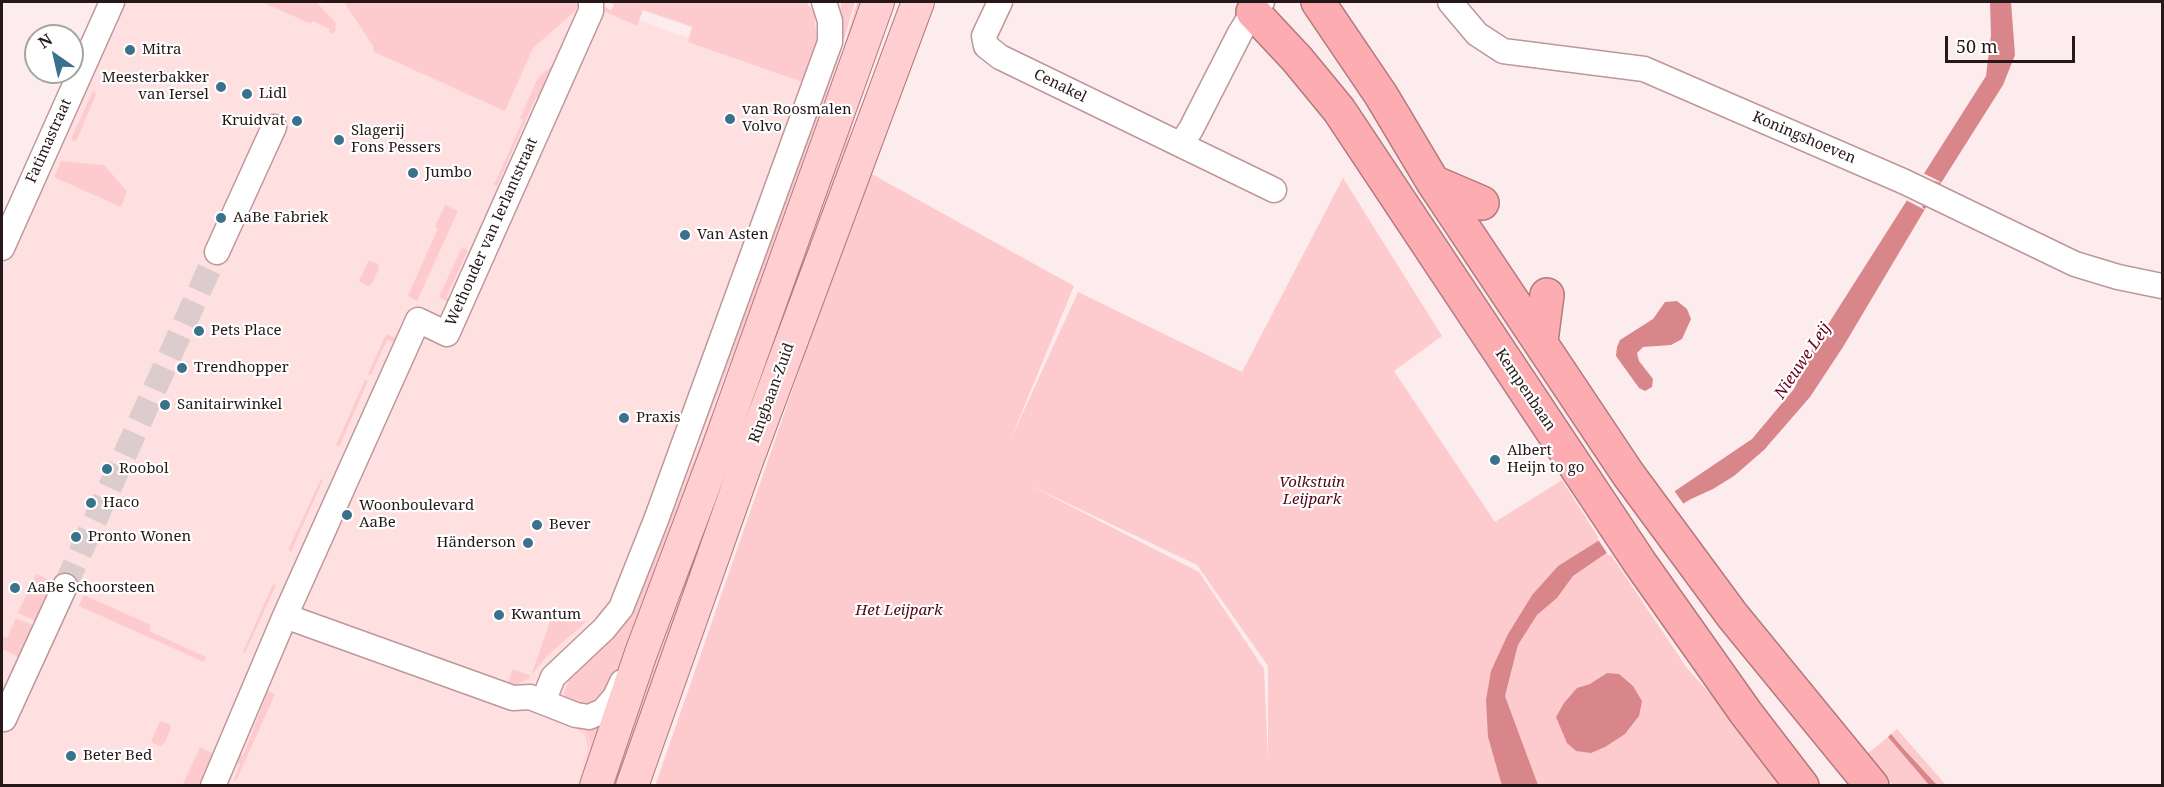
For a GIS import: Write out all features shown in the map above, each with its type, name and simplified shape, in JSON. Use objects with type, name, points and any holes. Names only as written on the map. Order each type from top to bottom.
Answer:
[{"type":"highway","points":[[1318,2],[1381,95],[1434,182],[1628,474],[1732,615],[1863,775]]},
{"type":"highway","name":"Kempenbaan","points":[[1257,4],[1297,59],[1339,110],[1640,563],[1746,713],[1802,786]]},
{"type":"highway","points":[[1434,182],[1482,202]]},
{"type":"highway","points":[[1541,341],[1547,295]]},
{"type":"highway","points":[[1474,312],[1476,345]]},
{"type":"highway","points":[[1553,461],[1591,489]]},
{"type":"main road","points":[[596,786],[641,653],[717,451],[879,2]]},
{"type":"main road","name":"Ringbaan-Zuid","points":[[632,786],[747,462],[918,2]]},
{"type":"street","name":"Fatimastraat","points":[[2,248],[112,2]]},
{"type":"street","name":"Wethouder van Ierlantstraat","points":[[213,786],[285,616],[418,320],[447,334],[591,11],[591,2]]},
{"type":"street","points":[[543,702],[553,676],[604,629],[621,608],[656,520],[830,42],[830,21],[824,2]]},
{"type":"street","name":"Cenakel","points":[[1000,2],[984,36],[986,46],[1000,57],[1274,190]]},
{"type":"street","name":"Koningshoeven","points":[[1450,2],[1477,34],[1503,51],[1644,69],[1905,182],[2075,264],[2118,277],[2163,286]]},
{"type":"street","points":[[1181,144],[1257,4]]},
{"type":"street","points":[[217,252],[274,127]]},
{"type":"street","points":[[4,719],[65,586]]},
{"type":"street","points":[[285,616],[513,698],[530,697],[576,715],[589,717],[603,711],[615,697],[628,667],[641,653]]},
{"type":"shaded area","name":"Woonboulevard AaBe","points":[[111,2],[588,2],[842,93],[598,785],[2,786],[2,245],[74,84],[84,84],[84,62]]},
{"type":"shaded area","points":[[1990,2],[2011,2],[2015,55],[2003,85],[1810,397],[1764,450],[1734,476],[1645,527],[1573,576],[1557,598],[1537,615],[1518,645],[1505,696],[1538,785],[1502,786],[1488,737],[1486,700],[1491,671],[1508,634],[1532,595],[1558,566],[1638,516],[1752,439],[1794,389],[1813,348],[1986,76],[1991,35]]},
{"type":"shaded area","points":[[1677,301],[1687,309],[1691,319],[1682,339],[1671,345],[1643,347],[1637,353],[1639,361],[1653,379],[1652,387],[1645,391],[1639,388],[1616,356],[1617,347],[1620,340],[1653,319],[1665,302]]},
{"type":"shaded area","points":[[1607,673],[1619,674],[1633,686],[1642,701],[1639,716],[1625,734],[1605,747],[1591,753],[1576,751],[1567,743],[1556,717],[1577,688],[1590,684]]},
{"type":"shaded area","points":[[1891,734],[1937,785],[1929,785],[1888,737]]},
{"type":"green space","points":[[262,2],[316,2],[335,22],[334,34],[329,32],[330,29],[313,21],[311,24]]},
{"type":"green space","points":[[344,2],[579,2],[575,11],[533,48],[505,111],[374,52],[373,46]]},
{"type":"green space","points":[[601,2],[806,2],[814,12],[817,40],[805,83],[688,42],[692,27],[643,10],[637,26],[601,10],[601,5],[611,10],[614,4]]},
{"type":"green space","points":[[841,2],[855,2],[838,60],[750,311],[657,548],[722,379],[831,72],[839,30]]},
{"type":"green space","points":[[857,2],[864,2],[717,414],[675,514],[618,674],[598,700],[583,705],[565,698],[564,692],[570,678],[635,603],[659,549],[752,312],[840,61]]},
{"type":"green space","points":[[561,57],[542,99],[536,97],[497,186],[492,184],[495,183],[523,120],[520,118],[538,78]]},
{"type":"green space","points":[[870,59],[846,149],[622,785],[607,786]]},
{"type":"green space","points":[[93,91],[96,94],[76,142],[71,139]]},
{"type":"green space","points":[[61,161],[104,165],[127,191],[121,207],[54,177]]},
{"type":"green space","points":[[868,172],[1074,286],[1009,443],[1078,292],[1242,372],[1343,178],[1442,336],[1394,371],[1495,522],[1562,480],[1600,540],[1558,566],[1532,595],[1508,634],[1488,737],[1502,785],[655,786]],"holes":[[[1027,484],[1197,565],[1268,666],[1268,759],[1264,669],[1199,572]]]},
{"type":"green space","points":[[445,205],[458,211],[417,301],[408,296],[438,228],[435,227]]},
{"type":"green space","points":[[462,247],[468,250],[447,296],[452,301],[451,304],[439,297]]},
{"type":"green space","points":[[369,260],[378,264],[379,268],[372,284],[368,286],[359,281]]},
{"type":"green space","points":[[386,334],[400,340],[398,344],[387,340],[371,375],[368,374]]},
{"type":"green space","points":[[365,380],[368,381],[339,447],[336,445]]},
{"type":"green space","points":[[321,479],[323,480],[291,552],[288,550]]},
{"type":"green space","points":[[1609,552],[1687,668],[1764,754],[1787,785],[1538,785],[1505,696],[1518,645],[1537,615],[1557,598],[1573,576]],"holes":[[[1590,684],[1639,716],[1625,734],[1577,689]]]},
{"type":"green space","points":[[36,574],[61,584],[44,625],[18,613]]},
{"type":"green space","points":[[273,584],[276,585],[245,653],[243,652]]},
{"type":"green space","points":[[84,595],[151,625],[149,631],[206,657],[204,662],[79,606]]},
{"type":"green space","points":[[554,610],[586,622],[548,655],[531,675]]},
{"type":"green space","points":[[16,618],[42,629],[27,661],[2,649],[2,636],[7,638]]},
{"type":"green space","points":[[513,669],[531,676],[516,685],[507,684]]},
{"type":"green space","points":[[262,688],[275,694],[236,781],[234,780],[240,764],[233,762],[236,754],[243,756],[265,699],[259,696]]},
{"type":"green space","points":[[548,712],[590,727],[605,725],[607,727],[593,769],[584,785],[578,785],[590,750],[589,737],[580,726],[549,714],[579,727],[588,737],[589,750],[575,785],[588,750],[586,737],[576,727],[549,717]]},
{"type":"green space","points":[[160,721],[169,724],[171,728],[165,743],[160,746],[151,742]]},
{"type":"green space","points":[[1897,729],[1946,785],[1937,785],[1891,734]]},
{"type":"green space","points":[[1888,737],[1929,785],[1893,785],[1866,755]]},
{"type":"green space","points":[[200,747],[216,755],[204,785],[182,786]]},
{"type":"pier","points":[[1921,172],[1945,184],[1935,181],[1922,207],[1927,211],[1904,199]]},
{"type":"pier","points":[[1673,489],[1685,506],[1609,556],[1597,538]]},
{"type":"tunnel","points":[[65,586],[217,252]]},
{"type":"place","name":"Mitra","points":[[130,50]]},
{"type":"place","name":"Meesterbakker van Iersel","points":[[221,87]]},
{"type":"place","name":"Lidl","points":[[247,94]]},
{"type":"place","name":"van Roosmalen Volvo","points":[[730,119]]},
{"type":"place","name":"Kruidvat","points":[[297,121]]},
{"type":"place","name":"Slagerij Fons Pessers","points":[[339,140]]},
{"type":"place","name":"Jumbo","points":[[413,173]]},
{"type":"place","name":"AaBe Fabriek","points":[[221,218]]},
{"type":"place","name":"Van Asten","points":[[685,235]]},
{"type":"place","name":"Pets Place","points":[[199,331]]},
{"type":"place","name":"Trendhopper","points":[[182,368]]},
{"type":"place","name":"Sanitairwinkel","points":[[165,405]]},
{"type":"place","name":"Praxis","points":[[624,418]]},
{"type":"place","name":"Albert Heijn to go","points":[[1495,460]]},
{"type":"place","name":"Roobol","points":[[107,469]]},
{"type":"place","name":"Haco","points":[[91,503]]},
{"type":"place","name":"Woonboulevard AaBe","points":[[347,515]]},
{"type":"place","name":"Bever","points":[[537,525]]},
{"type":"place","name":"Pronto Wonen","points":[[76,537]]},
{"type":"place","name":"Händerson","points":[[528,543]]},
{"type":"place","name":"AaBe Schoorsteen","points":[[15,588]]},
{"type":"place","name":"Kwantum","points":[[499,615]]},
{"type":"place","name":"Beter Bed","points":[[71,756]]},
{"type":"water label","name":"Nieuwe Leij","points":[[1803,361]]},
{"type":"park label","name":"Volkstuin Leijpark","points":[[1312,492]]},
{"type":"park label","name":"Het Leijpark","points":[[899,611]]}]
